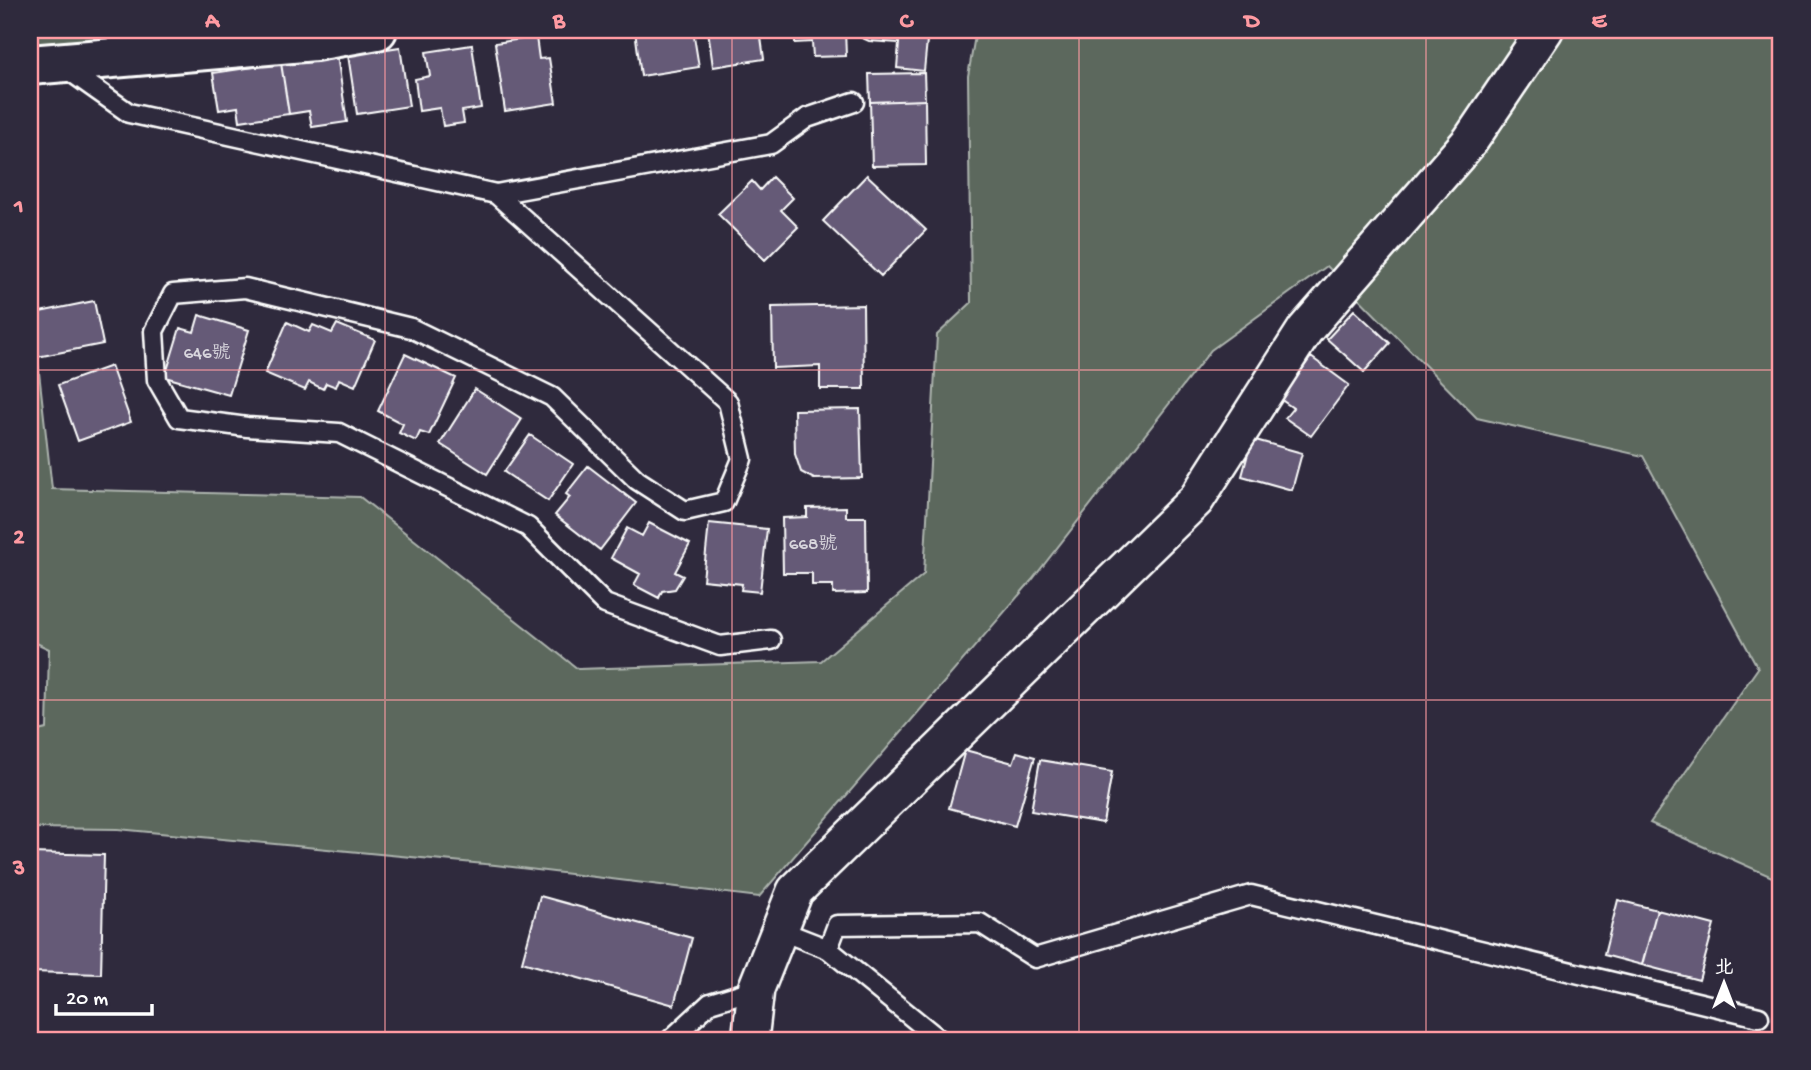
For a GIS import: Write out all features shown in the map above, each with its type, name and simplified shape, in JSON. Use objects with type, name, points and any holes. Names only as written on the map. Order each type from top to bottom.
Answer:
[{"type":"street","points":[[44,64],[315,41],[377,30]]},
{"type":"street","points":[[750,1040],[756,989],[795,891],[1196,500],[1305,330],[1470,141],[1545,30]]},
{"type":"lane","points":[[44,64],[129,113],[496,194],[771,144],[807,118],[854,102]]},
{"type":"lane","points":[[496,194],[728,402],[742,459],[724,502],[685,511],[637,480],[552,397],[411,328],[246,288],[173,294],[154,331],[157,380],[179,418],[247,427],[339,433],[528,527],[605,604],[720,646],[771,640]]},
{"type":"lane","points":[[828,949],[837,925],[980,923],[1035,958],[1251,895],[1759,1017]]},
{"type":"lane","points":[[779,930],[828,949],[940,1040]]},
{"type":"lane","points":[[670,1040],[710,1003],[756,989]]},
{"type":"green space","points":[[30,30],[330,30],[30,76]]},
{"type":"green space","points":[[976,30],[1781,30],[1781,881],[1650,823],[1758,668],[1643,456],[1477,418],[1327,266],[1211,350],[1032,580],[759,897],[495,865],[118,829],[30,828],[30,733],[47,729],[49,649],[30,640],[30,291],[52,489],[360,497],[578,669],[821,661],[924,574],[937,335],[971,303],[968,76]]},
{"type":"building","points":[[635,30],[693,30],[699,67],[641,76]]},
{"type":"building","points":[[708,30],[760,30],[764,59],[713,67]]},
{"type":"building","points":[[777,30],[845,30],[846,56],[813,57],[812,42],[795,43],[795,38],[777,39]]},
{"type":"building","points":[[857,30],[928,30],[924,71],[897,68],[899,43],[869,41],[858,36]]},
{"type":"building","points":[[536,37],[539,59],[549,58],[556,103],[505,111],[495,43]]},
{"type":"building","points":[[472,45],[481,108],[462,111],[464,123],[443,126],[440,108],[419,111],[415,79],[430,76],[426,52]]},
{"type":"building","points":[[400,47],[409,106],[357,114],[348,55]]},
{"type":"building","points":[[337,55],[347,122],[312,127],[309,111],[289,114],[281,63]]},
{"type":"building","points":[[281,63],[289,114],[240,121],[238,107],[219,110],[213,73]]},
{"type":"building","points":[[924,73],[925,100],[870,102],[869,74]]},
{"type":"building","points":[[925,100],[926,165],[872,166],[870,102]]},
{"type":"building","points":[[867,175],[926,230],[881,276],[823,221]]},
{"type":"building","points":[[772,177],[793,198],[781,210],[798,227],[765,260],[718,214],[752,181],[760,190]]},
{"type":"building","points":[[94,301],[103,344],[37,357],[30,314]]},
{"type":"building","points":[[863,305],[864,389],[820,389],[820,366],[773,368],[772,307]]},
{"type":"building","points":[[1354,310],[1390,343],[1364,372],[1327,339]]},
{"type":"building","points":[[199,315],[249,330],[229,395],[165,377],[180,328],[194,332]]},
{"type":"building","points":[[287,322],[309,332],[313,325],[332,333],[337,324],[375,340],[355,386],[339,379],[336,387],[326,383],[323,389],[309,382],[305,390],[265,373]]},
{"type":"building","points":[[405,354],[456,378],[429,435],[420,432],[416,441],[399,433],[403,424],[378,411]]},
{"type":"building","points":[[1311,357],[1349,385],[1311,436],[1285,418],[1293,408],[1280,399]]},
{"type":"building","points":[[111,366],[131,422],[78,441],[58,385]]},
{"type":"building","points":[[475,389],[522,419],[487,474],[440,444]]},
{"type":"building","points":[[860,409],[862,478],[814,479],[801,472],[795,454],[794,410]]},
{"type":"building","points":[[530,435],[573,464],[548,501],[504,472]]},
{"type":"building","points":[[1252,439],[1302,453],[1292,490],[1242,476]]},
{"type":"building","points":[[588,466],[636,503],[600,550],[555,515],[570,497],[566,494]]},
{"type":"building","points":[[846,507],[846,517],[866,517],[867,593],[833,594],[833,585],[812,585],[812,573],[783,573],[782,518],[807,517],[807,508]]},
{"type":"building","points":[[649,523],[690,544],[675,572],[683,576],[675,589],[662,591],[659,598],[634,585],[640,574],[611,558],[627,528],[642,536]]},
{"type":"building","points":[[709,523],[767,529],[760,592],[741,590],[742,584],[703,580]]},
{"type":"building","points":[[965,750],[1013,763],[1017,752],[1035,757],[1015,826],[949,808]]},
{"type":"building","points":[[1040,760],[1112,772],[1103,823],[1031,811]]},
{"type":"building","points":[[30,853],[104,855],[101,974],[30,972]]},
{"type":"building","points":[[540,896],[692,938],[674,1005],[522,962]]},
{"type":"building","points":[[1618,900],[1657,910],[1642,965],[1604,955]]},
{"type":"building","points":[[1657,910],[1714,925],[1699,980],[1642,965]]}]
